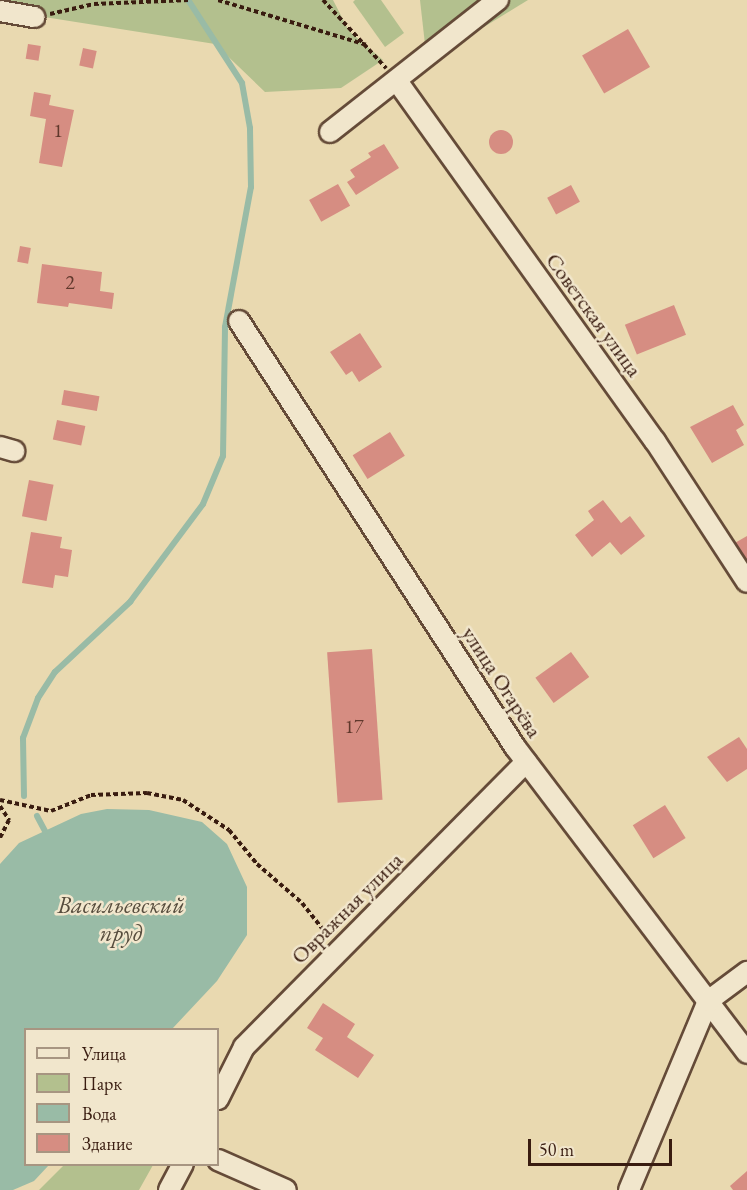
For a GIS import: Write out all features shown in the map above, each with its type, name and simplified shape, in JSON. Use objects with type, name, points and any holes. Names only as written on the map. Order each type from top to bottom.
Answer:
[{"type":"street","points":[[330,132],[498,0]]},
{"type":"street","points":[[0,11],[34,17]]},
{"type":"street","name":"Советская улица","points":[[396,81],[654,441],[747,582]]},
{"type":"street","name":"улица Огарёва","points":[[239,321],[526,762],[747,1053]]},
{"type":"street","name":"Овражная улица","points":[[219,1097],[244,1047],[526,762]]},
{"type":"street","points":[[629,1190],[708,1001],[747,972]]},
{"type":"street","points":[[219,1160],[286,1190]]},
{"type":"street","points":[[168,1190],[182,1166]]},
{"type":"path","points":[[34,17],[94,4],[189,0]]},
{"type":"path","points":[[217,0],[226,0]]},
{"type":"path","points":[[217,0],[367,45]]},
{"type":"path","points":[[323,0],[367,45],[396,81]]},
{"type":"path","points":[[0,800],[51,811],[92,795],[147,793],[183,800],[229,830],[257,864],[302,903],[334,942],[328,962]]},
{"type":"path","points":[[0,806],[9,820],[0,838]]},
{"type":"green space","points":[[0,0],[333,0],[349,31],[383,60],[341,88],[265,92],[215,44],[0,10]]},
{"type":"green space","points":[[355,0],[381,0],[404,33],[385,47],[353,2]]},
{"type":"green space","points":[[420,0],[528,0],[427,62]]},
{"type":"green space","points":[[63,1166],[152,1166],[139,1190],[39,1190]]},
{"type":"water","name":"Васильевский пруд","points":[[107,809],[149,810],[202,822],[227,844],[247,887],[247,935],[217,981],[173,1028],[24,1028],[24,1166],[48,1166],[34,1181],[13,1190],[0,1190],[0,864],[19,843],[81,814]]},
{"type":"building","points":[[628,29],[650,67],[604,94],[582,56]]},
{"type":"building","points":[[28,44],[41,46],[38,61],[26,59]]},
{"type":"building","points":[[83,48],[97,51],[93,69],[79,66]]},
{"type":"building","points":[[34,92],[51,95],[49,105],[74,110],[62,167],[39,163],[46,119],[30,116]]},
{"type":"building","points":[[496,130],[506,130],[513,137],[513,147],[506,154],[496,154],[489,147],[489,137]]},
{"type":"building","points":[[384,144],[399,168],[356,195],[347,182],[355,177],[350,170],[371,157],[368,153]]},
{"type":"building","points":[[338,184],[350,206],[321,222],[309,200]]},
{"type":"building","points":[[571,185],[580,202],[556,214],[547,198]]},
{"type":"building","points":[[20,246],[31,248],[28,264],[17,262]]},
{"type":"building","points":[[42,264],[102,272],[100,291],[114,293],[112,309],[69,303],[68,307],[37,303]]},
{"type":"building","points":[[674,305],[686,335],[637,355],[625,325]]},
{"type":"building","points":[[360,333],[382,367],[359,382],[352,371],[346,375],[330,352]]},
{"type":"building","points":[[64,390],[99,396],[97,411],[61,405]]},
{"type":"building","points":[[733,405],[744,425],[736,430],[744,445],[712,463],[690,427]]},
{"type":"building","points":[[57,420],[85,426],[81,446],[53,440]]},
{"type":"building","points":[[390,432],[405,456],[368,479],[353,455]]},
{"type":"building","points":[[29,480],[54,485],[46,521],[22,516]]},
{"type":"building","points":[[603,500],[621,523],[630,516],[645,536],[621,555],[610,542],[592,557],[575,535],[594,520],[588,511]]},
{"type":"building","points":[[31,532],[62,537],[60,548],[72,550],[68,577],[55,575],[53,588],[22,583]]},
{"type":"building","points":[[747,536],[747,566],[733,544]]},
{"type":"building","points":[[372,649],[383,800],[338,803],[327,652]]},
{"type":"building","points":[[571,652],[589,677],[554,703],[535,678]]},
{"type":"building","points":[[739,737],[747,749],[747,769],[727,782],[707,757]]},
{"type":"building","points":[[665,805],[686,838],[653,858],[633,825]]},
{"type":"building","points":[[323,1003],[355,1024],[347,1037],[374,1055],[358,1078],[315,1050],[323,1038],[307,1028]]},
{"type":"building","points":[[747,1171],[747,1190],[733,1190],[730,1186]]},
{"type":"waterway","points":[[24,796],[23,738],[38,698],[55,672],[130,602],[203,504],[223,456],[225,327],[251,187],[250,128],[242,83],[188,0]]},
{"type":"waterway","points":[[37,816],[45,831]]}]
